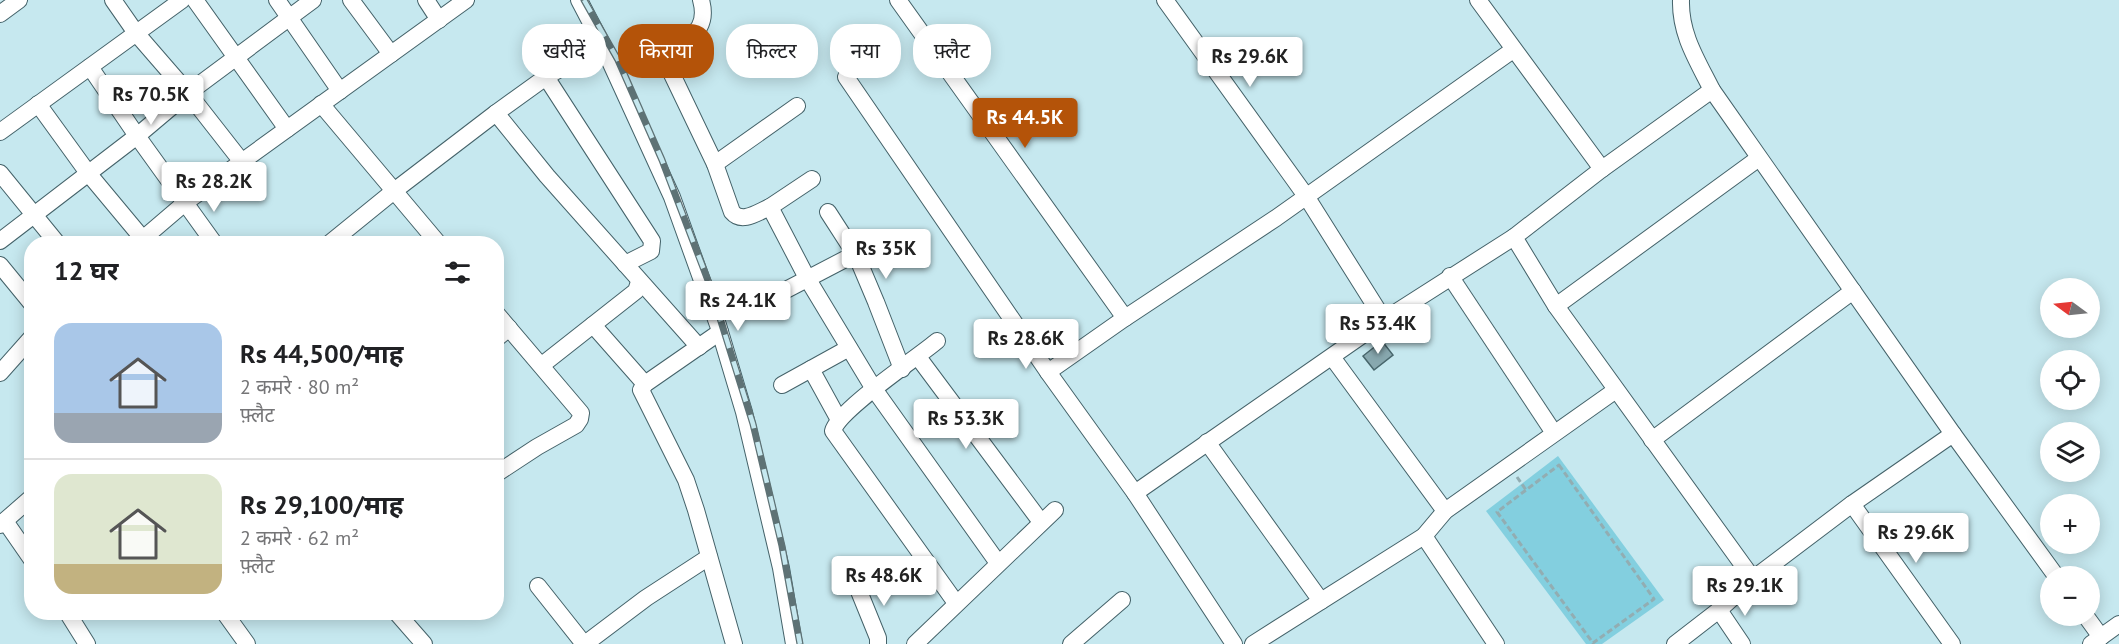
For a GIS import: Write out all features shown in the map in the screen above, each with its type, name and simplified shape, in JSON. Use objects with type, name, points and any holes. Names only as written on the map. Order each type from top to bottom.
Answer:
[{"type":"street","points":[[0,14],[19,0]]},
{"type":"street","points":[[113,0],[136,33],[188,93],[242,162]]},
{"type":"street","points":[[0,132],[182,0]]},
{"type":"street","points":[[195,0],[287,129]]},
{"type":"street","points":[[277,0],[339,91]]},
{"type":"street","points":[[0,241],[137,136],[188,93],[313,0]]},
{"type":"street","points":[[351,0],[391,54]]},
{"type":"street","points":[[426,0],[439,20]]},
{"type":"street","points":[[147,236],[186,202],[466,0]]},
{"type":"street","points":[[579,0],[592,24]]},
{"type":"street","points":[[701,0],[703,15],[699,28],[673,50],[668,63],[715,164],[729,205],[736,216],[742,218],[770,207],[812,179]]},
{"type":"street","points":[[1165,0],[1306,196],[1384,320]]},
{"type":"street","points":[[1478,0],[1602,169]]},
{"type":"street","points":[[1681,0],[1684,33],[1712,90],[1953,434],[2049,566]]},
{"type":"street","points":[[904,2],[1125,318]]},
{"type":"street","points":[[1048,372],[1306,196],[1513,50]]},
{"type":"street","points":[[606,53],[672,197],[720,332],[747,423],[781,568],[794,644]]},
{"type":"street","points":[[90,67],[209,236]]},
{"type":"street","points":[[339,236],[496,113],[546,78],[652,241],[651,250],[625,264]]},
{"type":"street","points":[[847,78],[1048,372],[1135,493],[1234,644]]},
{"type":"street","points":[[1135,493],[1384,320],[1514,237],[1602,169],[1712,90]]},
{"type":"street","points":[[38,104],[137,236]]},
{"type":"street","points":[[321,104],[432,236]]},
{"type":"street","points":[[715,164],[797,106]]},
{"type":"street","points":[[496,113],[547,176],[699,347]]},
{"type":"street","points":[[1556,306],[1759,158]]},
{"type":"street","points":[[0,174],[51,236]]},
{"type":"street","points":[[770,207],[807,278],[874,389],[998,563]]},
{"type":"street","points":[[828,212],[855,254],[902,369]]},
{"type":"street","points":[[1514,237],[1556,306],[1753,579]]},
{"type":"street","points":[[761,303],[855,254]]},
{"type":"street","points":[[0,265],[24,294]]},
{"type":"street","points":[[1450,276],[1554,433]]},
{"type":"street","points":[[542,365],[636,291],[639,282]]},
{"type":"street","points":[[1652,440],[1853,291]]},
{"type":"street","points":[[593,325],[645,384]]},
{"type":"street","points":[[720,332],[645,384],[642,387],[642,394],[686,480],[734,644]]},
{"type":"street","points":[[504,334],[542,365],[581,413],[576,425],[504,469]]},
{"type":"street","points":[[937,341],[874,389],[839,420],[835,425],[834,434],[956,603]]},
{"type":"street","points":[[1,370],[24,346]]},
{"type":"street","points":[[782,385],[849,348]]},
{"type":"street","points":[[918,357],[1041,522]]},
{"type":"street","points":[[1332,357],[1445,511]]},
{"type":"street","points":[[811,369],[839,420]]},
{"type":"street","points":[[1253,644],[1424,536],[1445,511],[1616,390]]},
{"type":"street","points":[[1675,644],[1719,610],[1753,579],[1852,504],[1953,434]]},
{"type":"street","points":[[1207,442],[1321,601]]},
{"type":"street","points":[[24,504],[3,523],[24,550]]},
{"type":"street","points":[[1852,504],[1952,644]]},
{"type":"street","points":[[915,644],[1054,510]]},
{"type":"street","points":[[1424,536],[1496,644]]},
{"type":"street","points":[[538,586],[584,644],[646,598],[709,557]]},
{"type":"street","points":[[852,574],[878,638],[878,644]]},
{"type":"street","points":[[1071,644],[1122,600]]},
{"type":"street","points":[[1719,610],[1742,644]]},
{"type":"street","points":[[72,620],[87,644]]},
{"type":"street","points":[[230,620],[248,644]]},
{"type":"street","points":[[403,620],[424,644]]},
{"type":"street","points":[[2090,626],[2096,640],[2119,624]]},
{"type":"path","points":[[1559,465],[1654,599],[1593,643],[1497,512],[1559,465]]},
{"type":"shaded area","points":[[1558,456],[1664,600],[1602,644],[1586,644],[1486,511]]},
{"type":"building","points":[[1382,341],[1393,355],[1374,370],[1363,356]]},
{"type":"railway","points":[[584,0],[618,60],[662,160],[709,283],[753,424],[782,546],[800,644]]}]
